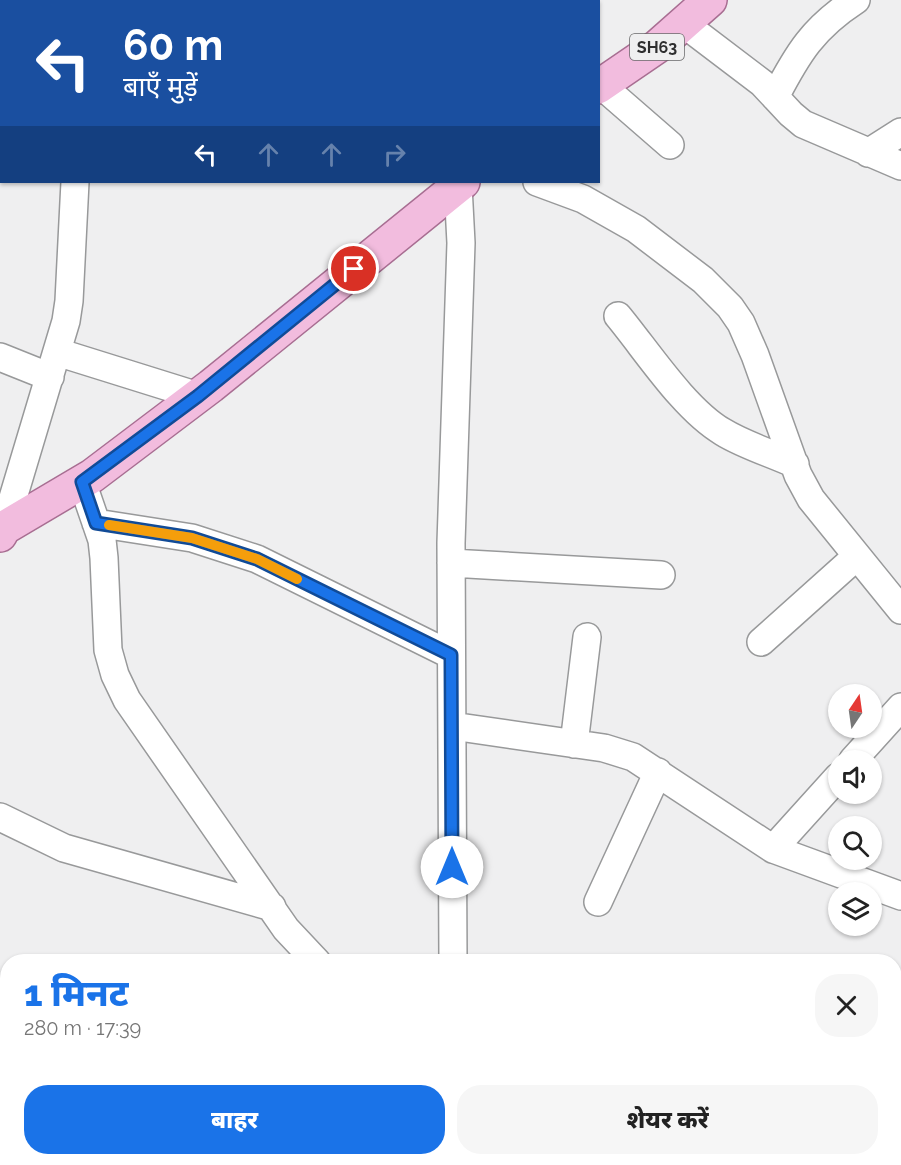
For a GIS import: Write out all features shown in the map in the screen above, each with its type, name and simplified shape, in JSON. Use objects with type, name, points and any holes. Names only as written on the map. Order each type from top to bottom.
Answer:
[{"type":"main road","name":"SH63","points":[[600,86],[658,46],[710,0]]},
{"type":"main road","points":[[2,532],[82,482],[198,396],[461,184]]},
{"type":"street","points":[[775,97],[798,55],[816,32],[856,0]]},
{"type":"street","points":[[683,23],[762,83],[803,124],[901,166]]},
{"type":"street","points":[[600,86],[670,145]]},
{"type":"street","points":[[868,153],[901,132]]},
{"type":"street","points":[[2,532],[66,321],[75,183]]},
{"type":"street","points":[[540,183],[584,199],[636,229],[703,280],[730,308],[741,323],[755,355],[795,464],[811,499],[901,610]]},
{"type":"street","points":[[453,954],[451,563],[461,184]]},
{"type":"street","points":[[618,316],[687,403],[705,420],[724,433],[795,464]]},
{"type":"street","points":[[0,357],[53,364],[198,396]]},
{"type":"street","points":[[82,482],[96,523],[104,558],[108,650],[115,675],[127,700],[286,928],[310,954]]},
{"type":"street","points":[[96,523],[192,538],[257,559],[451,655]]},
{"type":"street","points":[[761,642],[857,556]]},
{"type":"street","points":[[451,563],[661,575]]},
{"type":"street","points":[[574,744],[587,637]]},
{"type":"street","points":[[862,750],[901,707]]},
{"type":"street","points":[[452,726],[604,748],[633,757],[773,849],[901,896]]},
{"type":"street","points":[[598,902],[658,772]]},
{"type":"street","points":[[773,849],[828,788]]},
{"type":"street","points":[[0,817],[64,848],[272,907]]},
{"type":"slow traffic","points":[[109,525],[192,538],[257,559],[297,579]]},
{"type":"route","points":[[354,269],[198,396],[82,482],[96,523],[192,538],[257,559],[451,655],[452,867]]}]
